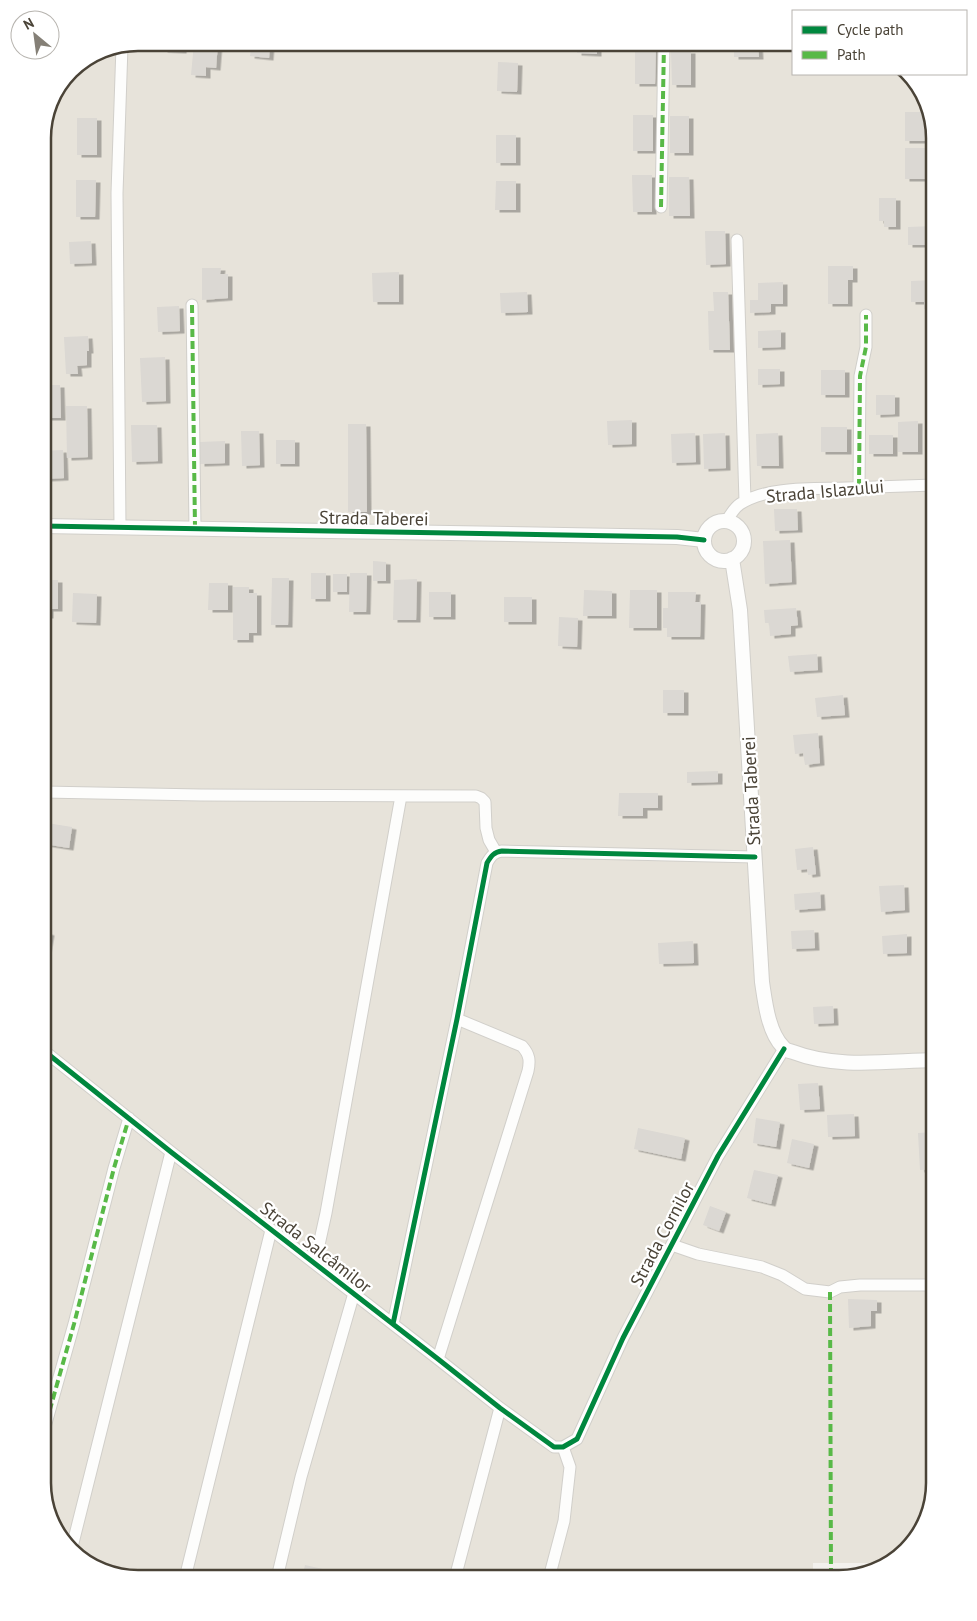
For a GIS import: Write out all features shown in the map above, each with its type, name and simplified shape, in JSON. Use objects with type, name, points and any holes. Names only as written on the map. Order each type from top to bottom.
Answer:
[{"type":"street","points":[[661,207],[664,51]]},
{"type":"street","points":[[120,527],[117,193],[122,53]]},
{"type":"street","points":[[737,240],[745,501]]},
{"type":"street","points":[[192,305],[195,528]]},
{"type":"street","points":[[859,487],[860,376],[866,347],[866,315]]},
{"type":"street","name":"Strada Islazului","points":[[726,522],[733,510],[745,501],[777,492],[926,485]]},
{"type":"street","points":[[726,522],[736,526],[743,535],[743,547],[741,552],[732,559],[721,561],[715,559],[707,551],[704,540],[711,526],[726,522]]},
{"type":"street","name":"Strada Taberei","points":[[51,526],[657,537],[704,540]]},
{"type":"street","name":"Strada Taberei","points":[[732,559],[740,610],[762,982],[771,1027],[784,1048]]},
{"type":"street","points":[[51,792],[476,796],[482,798],[485,802],[488,834],[496,852]]},
{"type":"street","points":[[315,1263],[326,1213],[401,796]]},
{"type":"street","points":[[393,1324],[458,1019],[487,863],[491,856],[496,852],[502,851],[755,857]]},
{"type":"street","points":[[438,1359],[530,1061],[528,1053],[522,1046],[458,1019]]},
{"type":"street","points":[[784,1048],[804,1056],[826,1061],[926,1060]]},
{"type":"street","name":"Strada Cornilor","points":[[563,1447],[577,1439],[623,1338],[718,1156],[784,1048]]},
{"type":"street","name":"Strada Salcâmilor","points":[[51,1057],[500,1408],[546,1443],[554,1447],[563,1447]]},
{"type":"street","points":[[51,1403],[129,1118]]},
{"type":"street","points":[[73,1540],[171,1152]]},
{"type":"street","points":[[187,1570],[272,1230]]},
{"type":"street","points":[[672,1245],[698,1254],[762,1267],[782,1275],[805,1289],[830,1292],[840,1287],[860,1285],[926,1285]]},
{"type":"street","name":"Strada Salcâmilor","points":[[279,1570],[301,1477],[354,1293]]},
{"type":"street","points":[[457,1570],[500,1408]]},
{"type":"street","points":[[551,1570],[564,1521],[570,1467],[563,1447]]},
{"type":"shaded area","points":[[139,51],[792,51],[792,75],[898,75],[917,100],[924,122],[926,139],[926,1482],[924,1499],[917,1521],[904,1540],[887,1555],[872,1563],[813,1563],[813,1570],[133,1570],[111,1565],[90,1555],[73,1540],[60,1521],[53,1499],[51,1482],[51,133],[54,116],[60,100],[69,85],[95,63],[122,53]]},
{"type":"building","points":[[193,51],[217,51],[216,68],[206,67],[206,76],[191,75]]},
{"type":"building","points":[[251,51],[269,51],[269,58],[250,56]]},
{"type":"building","points":[[577,51],[597,51],[597,54],[577,53]]},
{"type":"building","points":[[635,51],[656,51],[655,84],[635,84]]},
{"type":"building","points":[[671,51],[691,51],[691,85],[672,85]]},
{"type":"building","points":[[734,51],[759,51],[759,57],[734,57]]},
{"type":"building","points":[[498,62],[518,63],[517,92],[497,91]]},
{"type":"building","points":[[905,112],[921,112],[926,141],[905,141]]},
{"type":"building","points":[[633,115],[653,115],[653,151],[633,151]]},
{"type":"building","points":[[670,116],[689,116],[689,153],[670,153]]},
{"type":"building","points":[[77,118],[97,118],[97,155],[77,155]]},
{"type":"building","points":[[496,135],[516,135],[516,163],[496,163]]},
{"type":"building","points":[[905,148],[926,148],[926,179],[905,179]]},
{"type":"building","points":[[632,175],[652,175],[652,212],[633,212]]},
{"type":"building","points":[[669,177],[689,177],[690,216],[669,216]]},
{"type":"building","points":[[76,180],[96,180],[95,217],[76,217]]},
{"type":"building","points":[[496,181],[516,181],[516,210],[495,210]]},
{"type":"building","points":[[879,198],[896,198],[896,227],[884,227],[884,221],[879,221]]},
{"type":"building","points":[[926,226],[926,245],[908,245],[908,227]]},
{"type":"building","points":[[705,231],[725,231],[726,264],[706,265]]},
{"type":"building","points":[[91,241],[92,263],[70,264],[69,242]]},
{"type":"building","points":[[828,266],[853,266],[853,280],[848,280],[848,304],[828,304]]},
{"type":"building","points":[[202,268],[221,268],[220,274],[228,274],[228,298],[202,300]]},
{"type":"building","points":[[399,272],[399,302],[373,302],[372,273]]},
{"type":"building","points":[[926,280],[926,309],[924,309],[924,302],[911,302],[911,281]]},
{"type":"building","points":[[783,282],[783,304],[771,304],[771,312],[750,313],[750,300],[758,300],[758,283]]},
{"type":"building","points":[[527,292],[528,312],[501,313],[500,293]]},
{"type":"building","points":[[713,292],[728,292],[730,350],[709,350],[708,311],[714,311]]},
{"type":"building","points":[[179,306],[180,331],[158,332],[157,307]]},
{"type":"building","points":[[781,330],[781,347],[758,348],[758,331]]},
{"type":"building","points":[[88,336],[89,351],[87,351],[87,365],[77,366],[78,374],[66,374],[64,337]]},
{"type":"building","points":[[165,357],[166,401],[142,402],[140,358]]},
{"type":"building","points":[[758,369],[780,369],[780,384],[758,385]]},
{"type":"building","points":[[821,370],[845,370],[845,395],[821,395]]},
{"type":"building","points":[[51,385],[60,385],[61,418],[51,418]]},
{"type":"building","points":[[876,395],[895,395],[895,414],[876,415]]},
{"type":"building","points":[[66,406],[87,406],[88,457],[67,458]]},
{"type":"building","points":[[632,420],[632,444],[608,445],[607,421]]},
{"type":"building","points":[[918,421],[918,452],[898,452],[898,422]]},
{"type":"building","points":[[348,424],[366,424],[367,512],[348,512]]},
{"type":"building","points":[[131,425],[157,425],[158,461],[132,462]]},
{"type":"building","points":[[821,427],[847,427],[847,452],[821,452]]},
{"type":"building","points":[[241,431],[259,431],[260,465],[242,466]]},
{"type":"building","points":[[695,433],[696,462],[672,463],[671,434]]},
{"type":"building","points":[[725,433],[726,468],[704,469],[703,434]]},
{"type":"building","points":[[778,433],[779,466],[757,466],[756,434]]},
{"type":"building","points":[[869,435],[893,435],[893,454],[869,454]]},
{"type":"building","points":[[276,440],[295,440],[295,464],[276,464]]},
{"type":"building","points":[[225,441],[225,463],[200,464],[200,442]]},
{"type":"building","points":[[63,450],[64,478],[51,479],[51,451]]},
{"type":"building","points":[[774,509],[797,509],[798,530],[775,531]]},
{"type":"building","points":[[790,540],[792,582],[765,584],[763,541]]},
{"type":"building","points":[[373,561],[386,562],[386,581],[373,581]]},
{"type":"building","points":[[311,573],[326,573],[326,599],[311,599]]},
{"type":"building","points":[[350,573],[367,573],[366,612],[349,612]]},
{"type":"building","points":[[333,574],[347,574],[347,592],[333,592]]},
{"type":"building","points":[[272,578],[289,578],[288,625],[271,625]]},
{"type":"building","points":[[417,579],[416,620],[393,620],[394,580]]},
{"type":"building","points":[[51,580],[58,580],[58,609],[51,609]]},
{"type":"building","points":[[209,583],[228,583],[228,610],[208,610]]},
{"type":"building","points":[[233,587],[249,587],[249,593],[257,593],[257,633],[249,633],[249,640],[233,640]]},
{"type":"building","points":[[584,590],[612,591],[612,616],[583,616]]},
{"type":"building","points":[[630,590],[657,590],[657,628],[629,628]]},
{"type":"building","points":[[429,592],[451,592],[451,617],[429,617]]},
{"type":"building","points":[[668,592],[696,592],[695,602],[701,602],[700,637],[667,637],[667,628],[663,628],[663,608],[668,608]]},
{"type":"building","points":[[73,593],[97,594],[96,623],[72,622]]},
{"type":"building","points":[[504,597],[532,597],[532,622],[504,622]]},
{"type":"building","points":[[796,608],[798,625],[791,626],[791,634],[770,636],[769,623],[765,623],[764,610]]},
{"type":"building","points":[[559,617],[578,618],[577,647],[558,646]]},
{"type":"building","points":[[817,654],[818,670],[790,672],[788,656]]},
{"type":"building","points":[[663,690],[684,690],[684,713],[663,713]]},
{"type":"building","points":[[843,695],[845,715],[817,717],[815,698]]},
{"type":"building","points":[[818,733],[820,763],[805,765],[803,753],[795,754],[793,735]]},
{"type":"building","points":[[718,771],[718,782],[687,783],[687,772]]},
{"type":"building","points":[[619,793],[658,793],[658,808],[643,808],[643,816],[618,816]]},
{"type":"building","points":[[51,824],[72,827],[69,848],[51,845]]},
{"type":"building","points":[[813,847],[816,874],[808,875],[807,869],[797,870],[795,849]]},
{"type":"building","points":[[904,885],[905,910],[881,912],[879,886]]},
{"type":"building","points":[[820,892],[821,908],[795,910],[794,894]]},
{"type":"building","points":[[814,930],[815,948],[792,949],[791,931]]},
{"type":"building","points":[[907,934],[907,953],[883,954],[882,936]]},
{"type":"building","points":[[693,941],[694,963],[659,964],[658,943]]},
{"type":"building","points":[[833,1006],[834,1023],[814,1024],[813,1007]]},
{"type":"building","points":[[818,1083],[820,1109],[800,1110],[798,1084]]},
{"type":"building","points":[[854,1114],[855,1136],[828,1137],[827,1115]]},
{"type":"building","points":[[756,1118],[780,1122],[776,1147],[753,1143]]},
{"type":"building","points":[[638,1128],[685,1138],[681,1159],[634,1149]]},
{"type":"building","points":[[926,1132],[926,1170],[920,1170],[918,1133]]},
{"type":"building","points":[[792,1139],[814,1144],[809,1168],[787,1163]]},
{"type":"building","points":[[754,1170],[778,1175],[771,1204],[747,1198]]},
{"type":"building","points":[[710,1206],[726,1212],[719,1231],[703,1225]]},
{"type":"building","points":[[848,1299],[877,1300],[877,1311],[871,1311],[871,1326],[849,1328]]},
{"type":"building","points":[[305,1565],[328,1570],[304,1570]]},
{"type":"marked path","points":[[661,207],[664,51]]},
{"type":"marked path","points":[[192,305],[195,528]]},
{"type":"marked path","points":[[859,487],[860,376],[866,347],[866,315]]},
{"type":"marked path","points":[[51,1406],[129,1118]]},
{"type":"marked path","points":[[830,1292],[831,1570]]},
{"type":"cycle path","points":[[51,526],[677,537],[704,540]]},
{"type":"cycle path","points":[[393,1324],[457,1019],[487,863],[491,856],[502,851],[755,857]]},
{"type":"cycle path","points":[[51,1056],[500,1408],[554,1447],[563,1447],[577,1439],[623,1338],[718,1156],[784,1049]]}]
